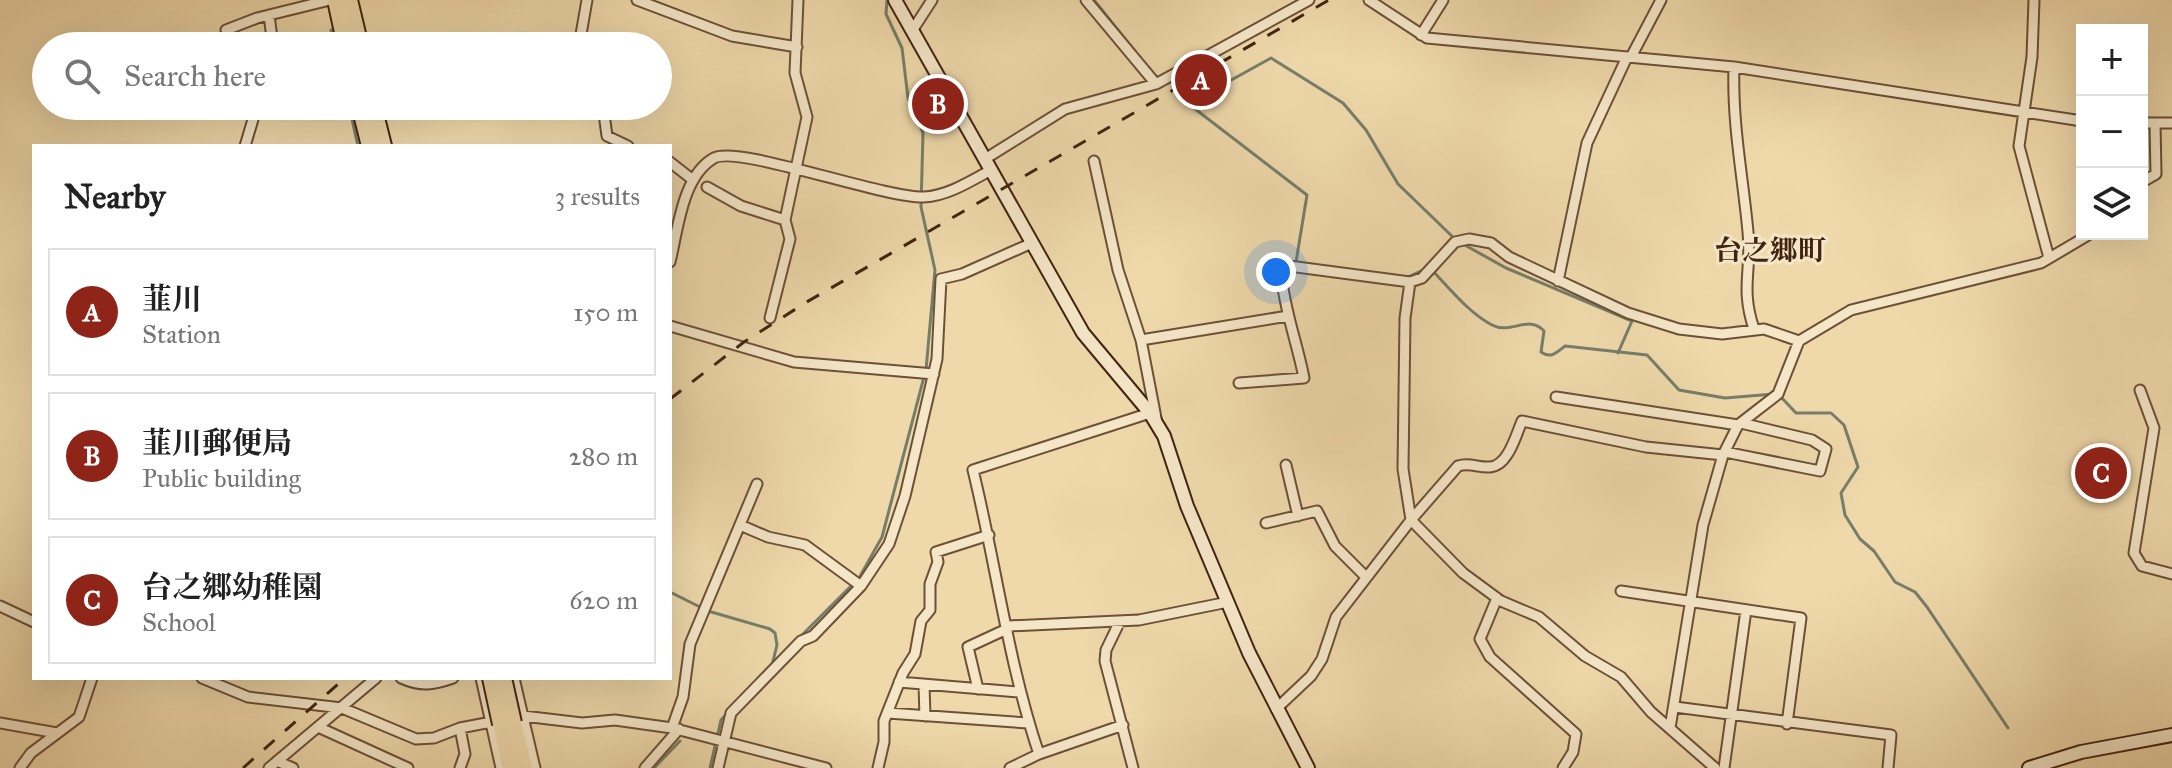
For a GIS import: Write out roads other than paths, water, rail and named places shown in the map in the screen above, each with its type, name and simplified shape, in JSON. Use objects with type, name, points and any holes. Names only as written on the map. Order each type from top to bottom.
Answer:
[{"type":"highway","points":[[333,0],[342,32]]},
{"type":"highway","points":[[349,0],[357,32]]},
{"type":"highway","points":[[364,120],[370,144]]},
{"type":"highway","points":[[376,120],[382,144]]},
{"type":"highway","points":[[492,680],[524,768]]},
{"type":"highway","points":[[503,680],[511,768]]},
{"type":"street","points":[[226,30],[269,15],[333,0]]},
{"type":"street","points":[[581,32],[587,0]]},
{"type":"street","points":[[637,0],[732,36],[797,47]]},
{"type":"street","points":[[770,318],[790,239],[785,220],[807,117],[795,73],[798,0]]},
{"type":"street","points":[[895,0],[1083,333],[1153,418]]},
{"type":"street","points":[[912,31],[932,0]]},
{"type":"street","points":[[1086,0],[1156,84]]},
{"type":"street","points":[[672,255],[693,180],[714,158],[736,154],[796,171],[920,196],[963,186],[988,164],[1065,109],[1156,84],[1309,0]]},
{"type":"street","points":[[1369,0],[1421,35],[1459,43],[1734,67],[2076,120]]},
{"type":"street","points":[[1421,35],[1443,0]]},
{"type":"street","points":[[1558,281],[1587,143],[1661,0]]},
{"type":"street","points":[[2034,0],[2032,57],[2019,154],[2049,258]]},
{"type":"street","points":[[269,15],[271,32]]},
{"type":"street","points":[[1734,67],[1735,137],[1750,257],[1745,299],[1754,329]]},
{"type":"street","points":[[246,144],[253,120]]},
{"type":"street","points":[[605,120],[607,136],[624,144]]},
{"type":"street","points":[[2148,123],[2172,123]]},
{"type":"street","points":[[2148,179],[2156,174],[2155,124]]},
{"type":"street","points":[[1094,161],[1118,270],[1141,340],[1153,418],[1228,602],[1276,709],[1308,768]]},
{"type":"street","points":[[672,164],[693,180]]},
{"type":"street","points":[[707,187],[741,206],[785,220]]},
{"type":"street","points":[[1239,383],[1304,378],[1281,273],[1289,266],[1410,282],[1422,278],[1455,242],[1469,239],[1491,243],[1509,257],[1628,313],[1679,329],[1722,334],[1754,329],[1799,341]]},
{"type":"street","points":[[1670,728],[1703,525],[1724,454],[1739,424],[1778,394],[1799,341],[1851,310],[1988,278],[2049,258],[2080,240]]},
{"type":"street","points":[[718,768],[731,713],[857,583],[893,532],[928,373],[941,279],[972,270],[1032,243]]},
{"type":"street","points":[[1410,282],[1405,318],[1403,469],[1411,520],[1463,573],[1497,598],[1539,617],[1585,656],[1621,677],[1670,728],[1715,768]]},
{"type":"street","points":[[1141,340],[1288,316]]},
{"type":"street","points":[[672,327],[794,362],[928,373]]},
{"type":"street","points":[[2140,390],[2154,428],[2134,553],[2142,566],[2172,574]]},
{"type":"street","points":[[1276,709],[1311,676],[1322,659],[1332,625],[1411,520],[1458,466],[1466,463],[1489,468],[1504,460],[1522,421],[1646,447],[1724,454],[1820,471],[1826,449],[1812,440],[1739,424],[1556,397]]},
{"type":"street","points":[[1039,754],[1019,692],[1009,627],[973,470],[1153,418]]},
{"type":"street","points":[[1286,465],[1298,516]]},
{"type":"street","points":[[645,768],[676,728],[690,644],[757,484]]},
{"type":"street","points":[[1266,523],[1317,511],[1335,546],[1366,577]]},
{"type":"street","points":[[740,525],[768,537],[805,545],[857,583]]},
{"type":"street","points":[[878,768],[884,742],[882,729],[899,682],[915,654],[917,630],[930,610],[930,584],[938,562],[936,552],[989,535]]},
{"type":"street","points":[[1621,591],[1801,618],[1787,724]]},
{"type":"street","points":[[1497,598],[1480,639],[1490,657],[1576,734],[1573,752],[1563,768]]},
{"type":"street","points":[[978,689],[968,647],[1009,627],[1120,621],[1228,602]]},
{"type":"street","points":[[0,606],[32,621]]},
{"type":"street","points":[[1724,768],[1746,610]]},
{"type":"street","points":[[1120,621],[1106,650],[1105,661],[1133,768]]},
{"type":"street","points":[[20,768],[31,753],[79,717],[91,680]]},
{"type":"street","points":[[207,680],[248,697],[342,708],[416,739],[434,738],[460,728],[507,721],[676,728],[826,768]]},
{"type":"street","points":[[273,765],[374,680]]},
{"type":"street","points":[[405,680],[416,685],[432,685],[447,680]]},
{"type":"street","points":[[482,680],[535,768]]},
{"type":"street","points":[[501,768],[514,680]]},
{"type":"street","points":[[899,682],[1019,692]]},
{"type":"street","points":[[924,685],[925,716]]},
{"type":"street","points":[[1675,707],[1787,724],[1891,735],[1888,768]]},
{"type":"street","points":[[888,713],[1028,723]]},
{"type":"street","points":[[0,723],[57,733]]},
{"type":"street","points":[[1010,768],[1039,754],[1123,725]]},
{"type":"street","points":[[318,727],[408,768]]},
{"type":"street","points":[[460,728],[465,754],[460,768]]},
{"type":"street","points":[[2029,768],[2081,752],[2172,735]]},
{"type":"street","points":[[273,765],[293,768]]},
{"type":"waterway","points":[[887,0],[886,14],[902,48],[908,98],[923,133],[921,207],[935,270],[926,370]]},
{"type":"waterway","points":[[1094,0],[1154,75]]},
{"type":"waterway","points":[[1188,104],[1271,58],[1343,103],[1366,130],[1398,184],[1456,240]]},
{"type":"waterway","points":[[1186,102],[1307,195],[1296,262],[1316,265]]},
{"type":"waterway","points":[[352,120],[358,144]]},
{"type":"waterway","points":[[1463,244],[1506,268],[1632,321],[1618,353]]},
{"type":"waterway","points":[[1406,278],[1425,269]]},
{"type":"waterway","points":[[1431,269],[1467,307],[1492,325],[1506,328],[1526,324],[1538,326],[1544,331],[1541,352],[1545,354],[1553,354],[1565,346],[1647,355],[1679,390],[1725,398],[1774,394]]},
{"type":"waterway","points":[[800,637],[859,578],[882,537],[924,377]]},
{"type":"waterway","points":[[1781,397],[1796,413],[1831,413],[1844,425],[1858,467],[1841,493],[1845,515],[1895,582],[1915,592],[1927,607],[2008,728]]},
{"type":"waterway","points":[[672,593],[708,611],[770,629],[775,633],[777,645],[772,665]]},
{"type":"waterway","points":[[710,768],[721,720],[763,674]]},
{"type":"waterway","points":[[654,768],[680,741]]},
{"type":"railway","points":[[672,397],[744,342],[805,303],[1329,0]]},
{"type":"railway","points":[[243,768],[343,680]]},
{"type":"place","name":"韮川","points":[[1201,80]]},
{"type":"place","name":"韮川郵便局","points":[[938,104]]},
{"type":"place","name":"台之郷幼稚園","points":[[2101,473]]},
{"type":"district","name":"台之郷町","points":[[1770,250]]}]
